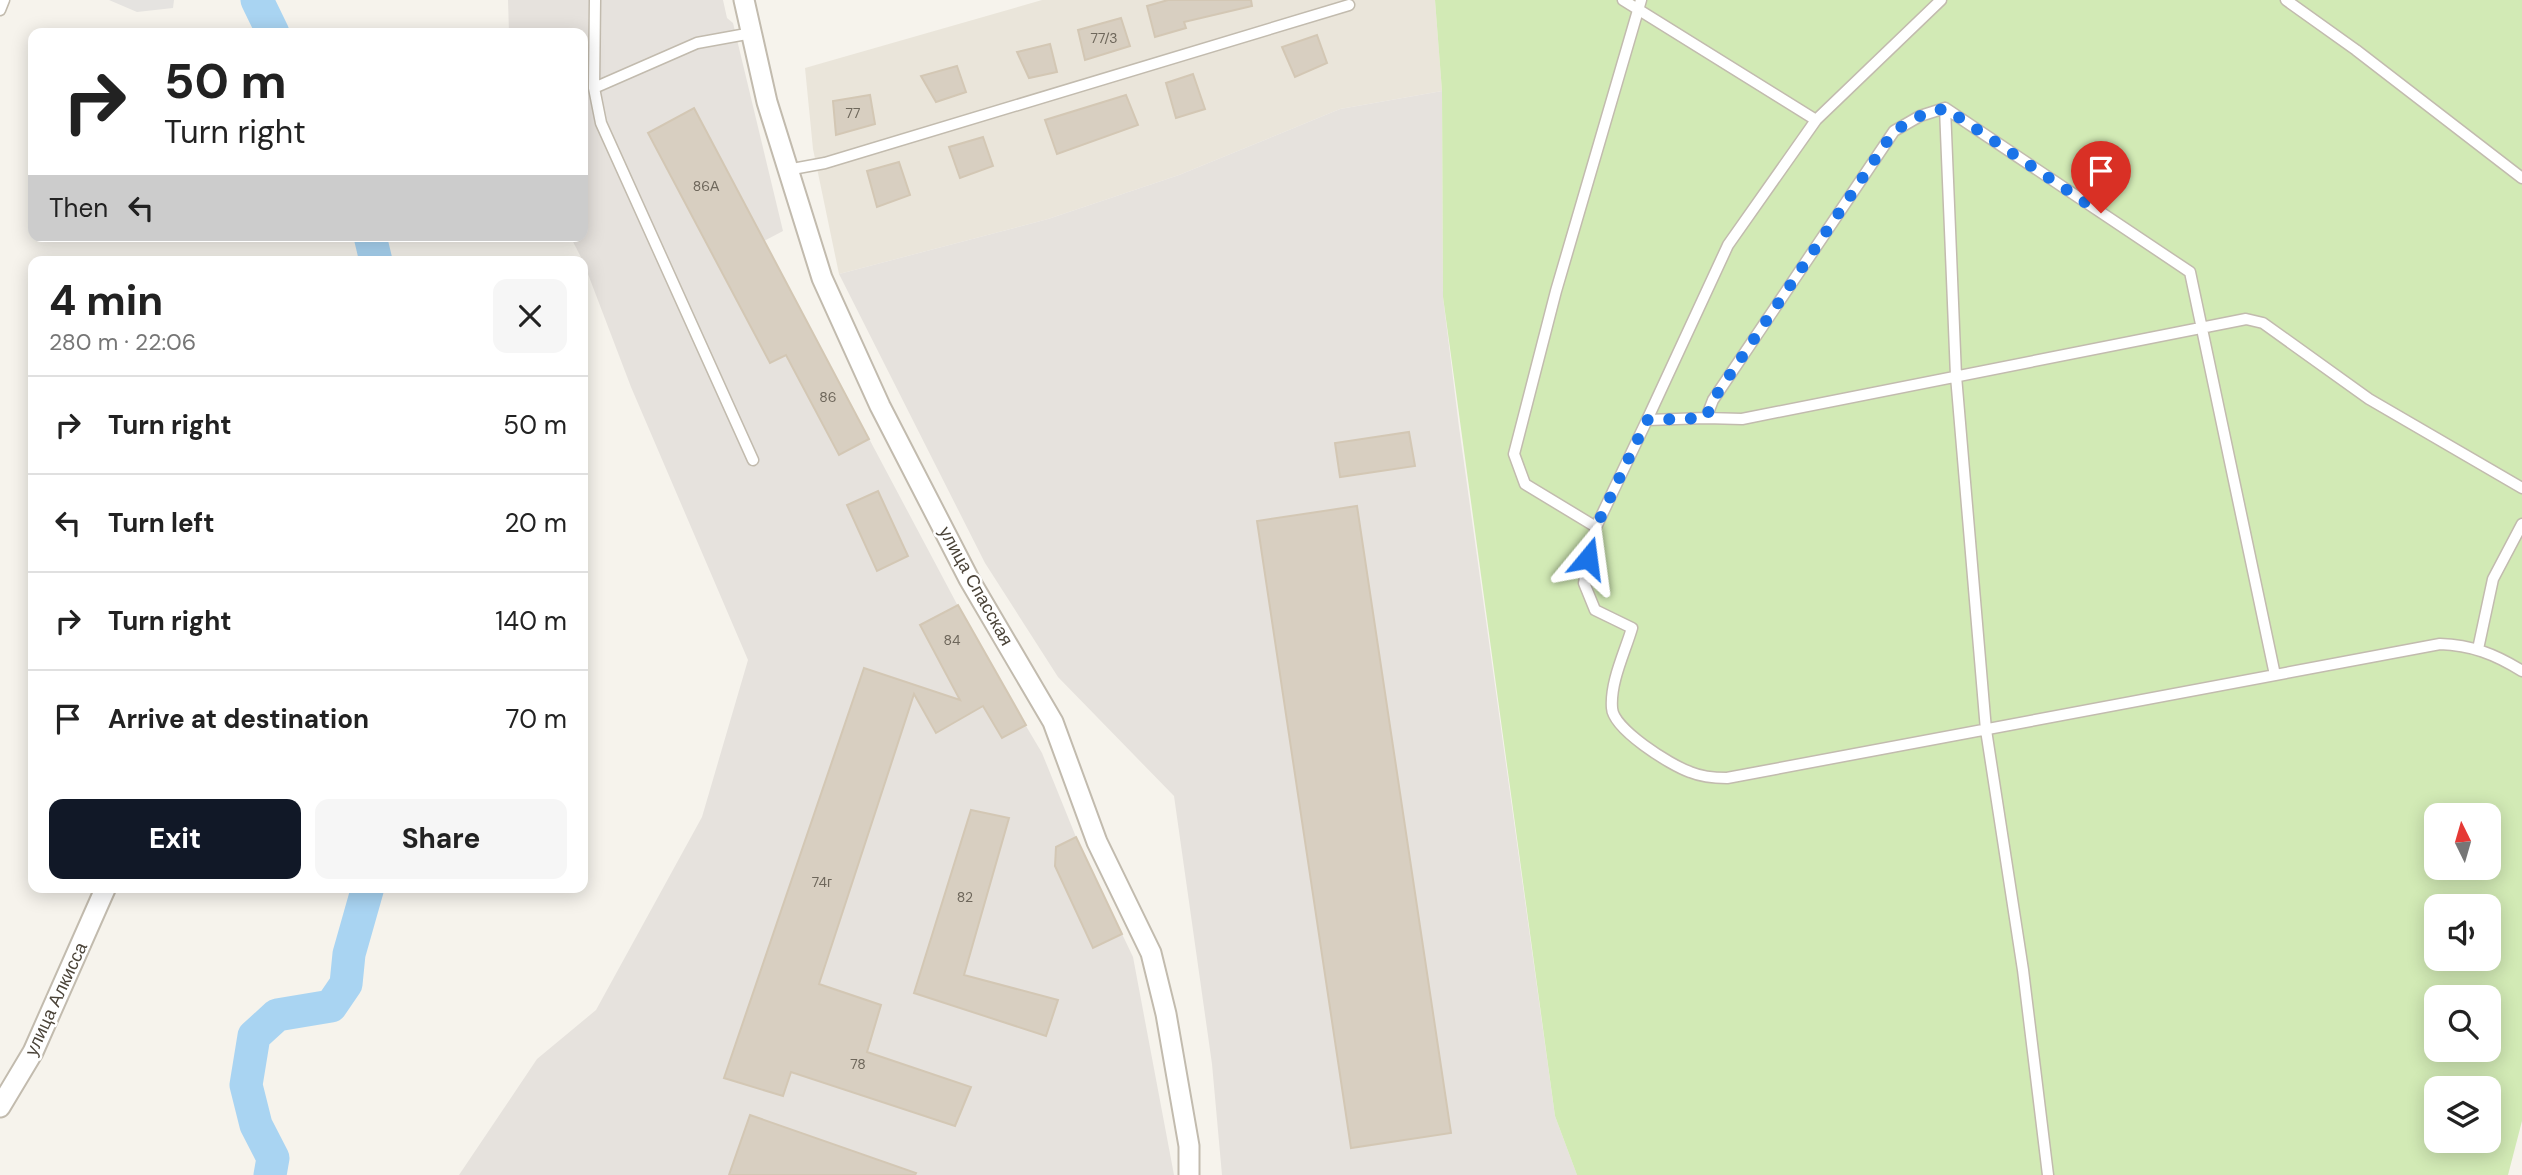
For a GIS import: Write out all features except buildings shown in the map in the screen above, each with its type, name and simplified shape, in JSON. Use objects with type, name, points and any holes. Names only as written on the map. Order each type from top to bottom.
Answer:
[{"type":"street","name":"улица Спасская","points":[[744,0],[786,170],[822,278],[874,394],[969,579],[1053,722],[1097,842],[1151,953],[1171,1040],[1189,1146],[1189,1175]]},
{"type":"street","name":"улица Алкисса","points":[[0,1107],[9,1073],[33,1052],[103,893]]},
{"type":"lane","points":[[0,10],[4,0]]},
{"type":"lane","points":[[595,0],[594,88],[601,123],[753,460]]},
{"type":"lane","points":[[1623,0],[1639,5],[1816,120]]},
{"type":"lane","points":[[1941,0],[1816,120],[1728,245],[1596,527],[1584,583],[1595,610],[1632,628],[1612,695],[1612,711],[1621,728],[1688,772],[1709,778],[1727,778],[2440,644],[2478,649],[2522,671]]},
{"type":"lane","points":[[2286,0],[2356,50],[2522,178]]},
{"type":"lane","points":[[786,170],[825,163],[1349,5]]},
{"type":"lane","points":[[1596,527],[1525,484],[1514,454],[1556,291],[1639,5]]},
{"type":"lane","points":[[594,88],[697,43],[752,33]]},
{"type":"lane","points":[[1945,108],[2190,272],[2275,675]]},
{"type":"lane","points":[[1945,108],[1956,376],[1986,730],[2023,970],[2048,1175]]},
{"type":"lane","points":[[1706,418],[1713,400],[1894,131],[1920,116],[1945,108]]},
{"type":"lane","points":[[1647,420],[1742,419],[2246,319],[2263,323],[2369,399],[2522,488]]},
{"type":"lane","points":[[2478,649],[2494,579],[2522,524]]},
{"type":"shaded area","points":[[109,0],[174,0],[173,8],[137,12]]},
{"type":"shaded area","points":[[508,0],[723,0],[727,18],[733,23],[783,231],[764,241],[984,655],[1042,753],[1076,837],[1133,957],[1174,1175],[459,1175],[537,1059],[596,1010],[702,817],[748,660],[631,387],[588,274],[588,256],[580,256],[573,242],[588,242],[588,28],[509,28]]},
{"type":"shaded area","points":[[1042,0],[1435,0],[1442,91],[1340,109],[1179,175],[1048,219],[839,274],[813,149],[805,68]]},
{"type":"shaded area","points":[[1442,91],[1443,297],[1459,427],[1555,1116],[1577,1175],[1222,1175],[1212,1064],[1174,796],[1058,677],[985,563],[839,274],[1048,219],[1179,175],[1340,109]]},
{"type":"green space","points":[[1435,0],[2522,0],[2522,1121],[2508,1175],[1577,1175],[1555,1116],[1443,297],[1442,91]]},
{"type":"waterway","points":[[257,0],[271,28]]},
{"type":"waterway","points":[[371,242],[375,256]]},
{"type":"waterway","points":[[270,1175],[273,1158],[256,1125],[246,1085],[254,1036],[277,1015],[331,1006],[346,984],[349,954],[366,893]]},
{"type":"route","points":[[1588,558],[1596,527],[1647,420],[1706,418],[1713,400],[1894,131],[1920,116],[1945,108],[2101,213]]}]
